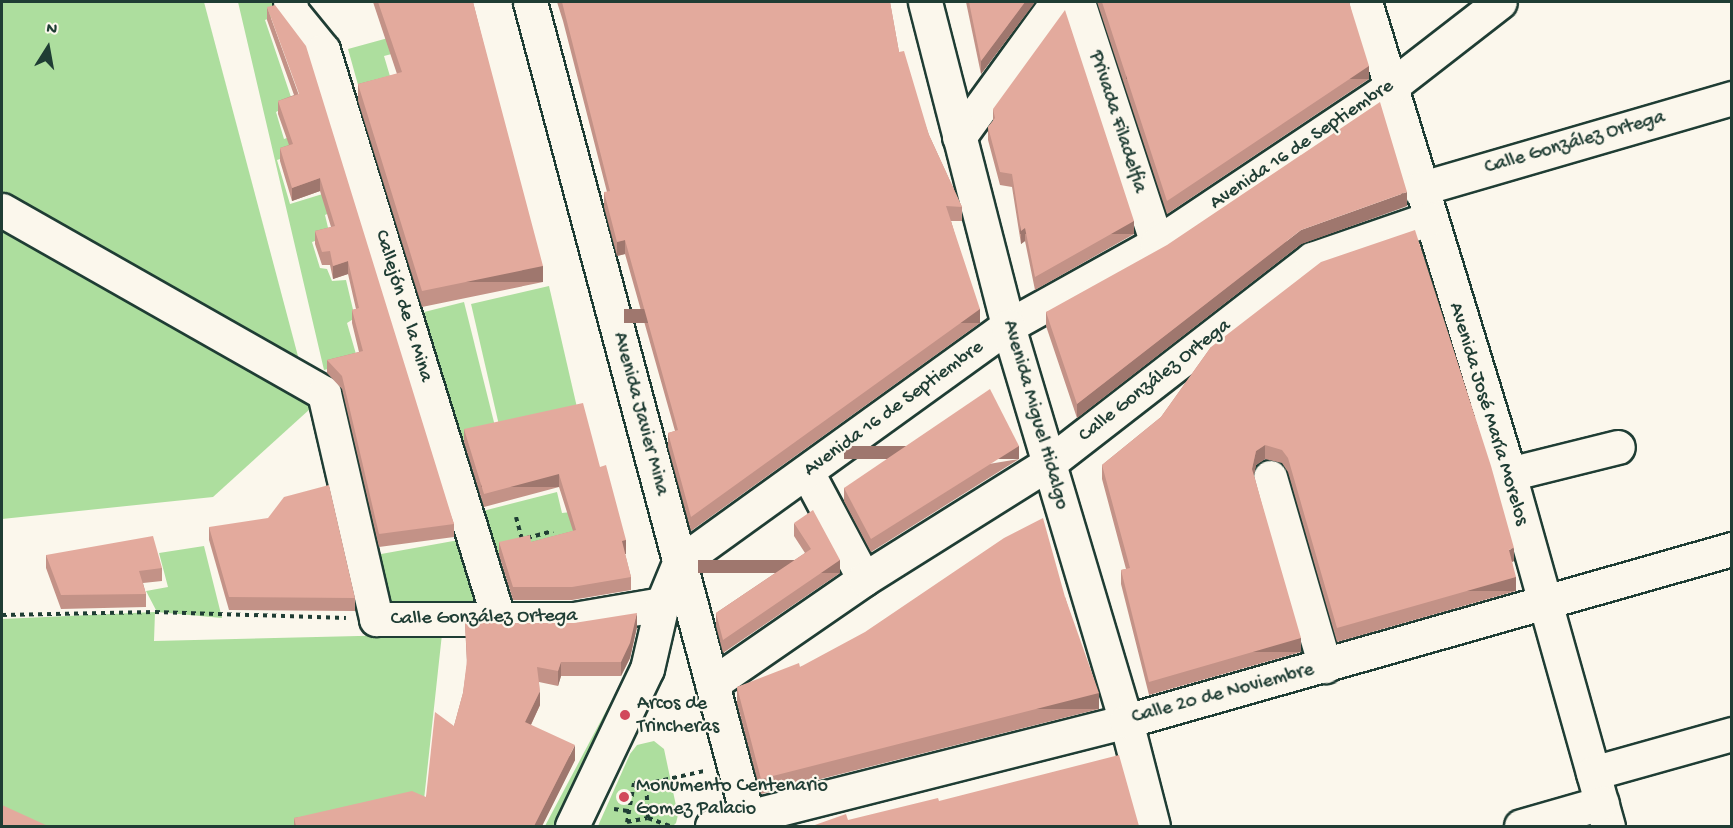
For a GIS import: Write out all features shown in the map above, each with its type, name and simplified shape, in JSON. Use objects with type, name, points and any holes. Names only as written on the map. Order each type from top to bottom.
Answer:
[{"type":"street","name":"Callejón de la Mina","points":[[290,2],[292,12],[323,50],[480,549],[499,620]]},
{"type":"street","name":"Avenida Javier Mina","points":[[530,2],[748,822]]},
{"type":"street","name":"Avenida Miguel Hidalgo","points":[[925,2],[1008,326],[1126,721],[1154,826]]},
{"type":"street","points":[[959,136],[1057,2]]},
{"type":"street","name":"Privada Filadelfia","points":[[1078,2],[1156,243]]},
{"type":"street","name":"Avenida José María Morelos","points":[[1365,2],[1424,204],[1509,474],[1543,603],[1601,801]]},
{"type":"street","name":"Avenida 16 de Septiembre","points":[[679,563],[1008,326],[1156,243],[1389,87],[1500,2]]},
{"type":"street","name":"Calle González Ortega","points":[[711,684],[864,579],[1049,463],[1312,259],[1424,204],[1731,98]]},
{"type":"street","points":[[2,210],[324,393],[376,619]]},
{"type":"street","points":[[1509,474],[1618,447]]},
{"type":"street","points":[[807,472],[864,579]]},
{"type":"street","points":[[1270,477],[1325,666]]},
{"type":"street","name":"Calle 20 de Noviembre","points":[[712,826],[748,822],[1126,721],[1731,549]]},
{"type":"street","points":[[572,826],[647,669],[662,604],[679,563]]},
{"type":"street","name":"Calle González Ortega","points":[[376,619],[574,619],[662,604]]},
{"type":"street","points":[[1521,826],[1601,801],[1731,734]]},
{"type":"path","points":[[516,517],[522,539]]},
{"type":"path","points":[[480,549],[554,531]]},
{"type":"path","points":[[541,535],[543,541]]},
{"type":"path","points":[[2,615],[155,612],[376,619]]},
{"type":"path","points":[[670,826],[648,818],[627,824],[634,783],[646,784],[733,764]]},
{"type":"path","points":[[646,784],[648,818]]},
{"type":"green space","points":[[2,2],[204,2],[299,360],[2,204]]},
{"type":"green space","points":[[238,2],[294,2],[295,9],[265,20],[293,103],[276,112],[284,139],[319,127],[327,144],[277,160],[290,204],[329,192],[334,211],[325,215],[330,236],[312,242],[320,268],[327,269],[332,281],[346,280],[355,318],[347,323],[358,361],[324,370]]},
{"type":"green space","points":[[399,35],[403,51],[384,56],[392,83],[360,92],[348,49]]},
{"type":"green space","points":[[2,226],[321,399],[213,497],[2,519]]},
{"type":"green space","points":[[549,286],[578,413],[500,431],[471,304]]},
{"type":"green space","points":[[464,302],[496,432],[457,442],[424,312]]},
{"type":"green space","points":[[557,492],[562,513],[571,512],[579,540],[531,545],[490,555],[479,512]]},
{"type":"green space","points":[[470,538],[493,615],[380,615],[370,556]]},
{"type":"green space","points":[[204,546],[222,618],[157,612],[146,591],[168,587],[159,553]]},
{"type":"green space","points":[[155,612],[154,641],[442,634],[423,809],[346,826],[39,826],[2,811],[2,619]]},
{"type":"green space","points":[[648,632],[574,826],[545,826]]},
{"type":"green space","points":[[654,741],[664,749],[678,815],[676,823],[673,826],[598,826],[630,754],[637,745]]},
{"type":"building","points":[[378,2],[473,2],[543,266],[422,291],[358,84],[402,72]]},
{"type":"building","points":[[562,2],[890,2],[899,52],[904,51],[929,135],[962,207],[946,206],[980,309],[691,517],[668,433],[678,430],[625,240],[617,242],[604,192],[610,191]]},
{"type":"building","points":[[969,2],[1025,2],[981,61]]},
{"type":"building","points":[[1102,2],[1349,2],[1369,66],[1167,201]]},
{"type":"building","points":[[275,5],[306,46],[454,524],[379,534],[342,376],[327,360],[363,351],[352,310],[359,308],[348,261],[333,266],[330,251],[322,252],[315,231],[335,226],[320,178],[292,188],[280,148],[293,144],[278,101],[299,94],[267,7]]},
{"type":"building","points":[[1065,10],[1134,221],[1035,277],[1025,228],[1021,231],[1012,174],[1000,172],[988,127],[995,118],[993,109]]},
{"type":"building","points":[[1380,102],[1407,192],[1301,230],[1077,404],[1046,312],[1167,245]]},
{"type":"building","points":[[1415,230],[1491,466],[1514,548],[1509,550],[1516,577],[1337,628],[1288,458],[1282,450],[1265,445],[1256,451],[1252,469],[1301,638],[1149,682],[1121,570],[1130,568],[1102,465],[1161,417],[1211,347],[1321,262]]},
{"type":"building","points":[[990,389],[1019,446],[871,539],[844,488]]},
{"type":"building","points":[[583,403],[600,467],[606,465],[626,540],[622,541],[631,577],[572,587],[513,587],[499,542],[530,535],[531,542],[576,530],[559,474],[484,494],[464,429]]},
{"type":"building","points":[[329,485],[355,598],[229,597],[209,527],[268,518],[284,497]]},
{"type":"building","points":[[813,510],[840,560],[723,640],[716,613],[811,549],[794,523]]},
{"type":"building","points":[[1043,518],[1065,597],[1099,693],[761,779],[737,687],[799,663],[800,667],[865,632],[1004,538]]},
{"type":"building","points":[[153,536],[162,568],[139,571],[146,594],[61,595],[46,555]]},
{"type":"building","points":[[637,613],[630,643],[621,662],[561,662],[558,671],[537,667],[540,691],[525,722],[575,745],[534,826],[296,826],[294,818],[412,791],[426,797],[435,712],[454,726],[463,693],[467,660],[465,623],[574,623]]},
{"type":"building","points":[[1119,755],[1139,826],[812,826],[846,814],[848,820],[938,798],[939,801]]},
{"type":"building","points":[[2,805],[48,826],[2,826]]},
{"type":"place","name":"Arcos de Trincheras","points":[[625,715]]},
{"type":"place","name":"Monumento Centenario Gomez Palacio","points":[[624,797]]}]
